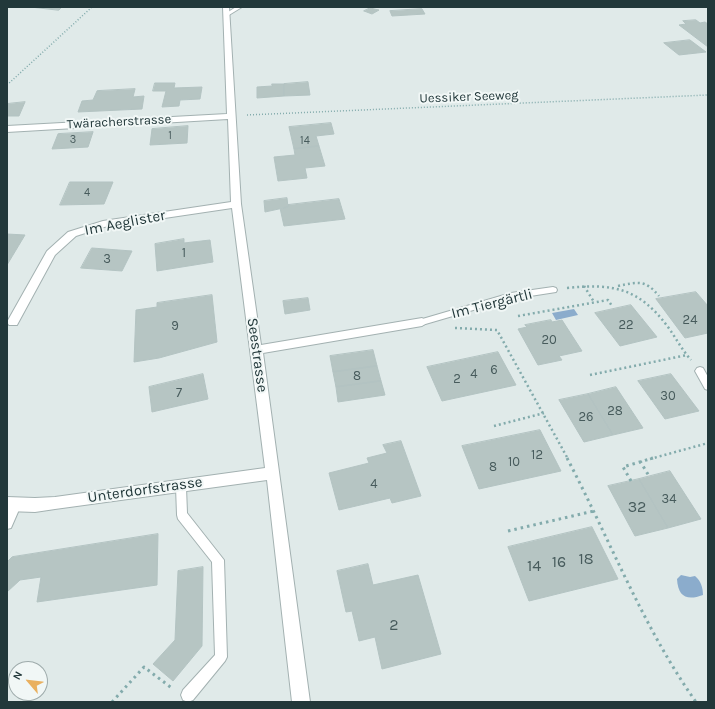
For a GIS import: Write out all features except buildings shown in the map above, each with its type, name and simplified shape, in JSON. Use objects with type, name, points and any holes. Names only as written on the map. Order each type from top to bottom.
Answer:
[{"type":"street","name":"Seestrasse","points":[[227,11],[236,204],[273,473],[301,702]]},
{"type":"street","name":"Twäracherstrasse","points":[[7,128],[231,116]]},
{"type":"street","name":"Im Aeglister","points":[[13,322],[51,253],[72,234],[103,224],[236,204]]},
{"type":"street","name":"Im Tiergärtli","points":[[256,350],[422,322]]},
{"type":"street","name":"Unterdorfstrasse","points":[[11,504],[55,503],[110,494],[181,487],[273,473]]},
{"type":"lane","points":[[227,11],[240,7]]},
{"type":"lane","name":"Im Tiergärtli","points":[[422,322],[511,296],[553,290]]},
{"type":"lane","points":[[700,371],[708,386]]},
{"type":"lane","points":[[181,487],[182,515],[218,560],[221,635],[221,657],[188,696]]},
{"type":"lane","name":"Unterdorfstrasse","points":[[7,524],[11,504]]},
{"type":"path","points":[[7,85],[92,7]]},
{"type":"path","name":"Uessiker Seeweg","points":[[231,116],[708,95]]},
{"type":"path","points":[[617,286],[643,282],[650,284],[659,296]]},
{"type":"path","points":[[584,286],[594,302]]},
{"type":"path","name":"Im Tiergärtli","points":[[553,290],[584,286],[617,286],[635,294],[648,304],[667,324],[687,355],[700,371]]},
{"type":"path","points":[[518,316],[608,300],[612,306]]},
{"type":"path","points":[[440,317],[456,328],[497,330],[544,413],[594,511],[660,650],[696,702]]},
{"type":"path","points":[[590,375],[687,355]]},
{"type":"path","points":[[494,426],[544,413]]},
{"type":"path","points":[[631,480],[623,467],[708,443]]},
{"type":"path","points":[[640,461],[649,476]]},
{"type":"path","points":[[508,531],[594,511]]},
{"type":"path","points":[[112,702],[144,667],[174,690],[188,696]]},
{"type":"water","points":[[574,309],[578,315],[556,320],[552,313]]},
{"type":"water","points":[[681,575],[690,577],[695,576],[699,580],[703,590],[703,595],[692,598],[681,594],[677,579]]}]
